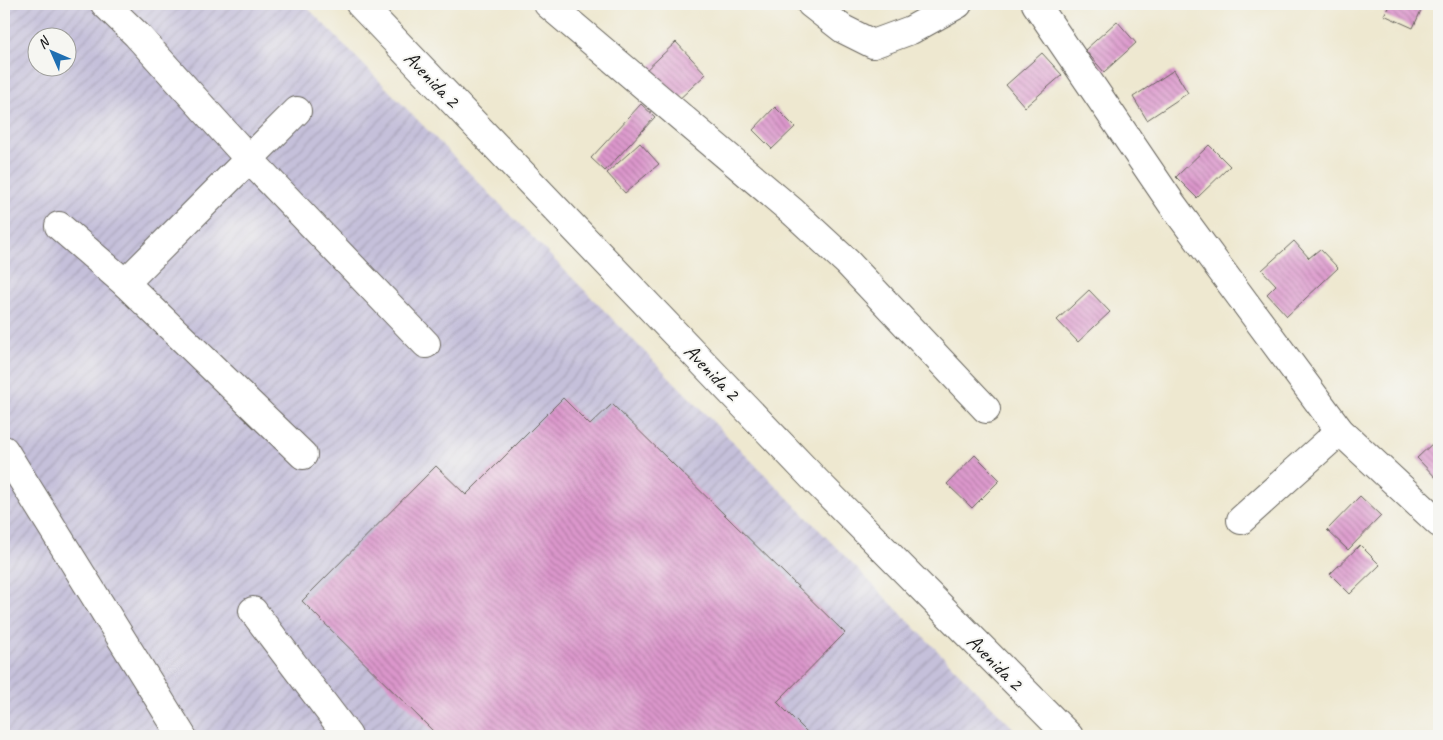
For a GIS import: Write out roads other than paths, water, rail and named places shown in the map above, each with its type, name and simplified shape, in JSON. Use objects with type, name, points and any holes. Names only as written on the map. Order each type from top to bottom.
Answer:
[{"type":"street","points":[[105,4],[137,35],[249,159],[426,344]]},
{"type":"street","name":"Avenida 2","points":[[360,4],[816,480],[1069,736]]},
{"type":"street","points":[[548,4],[793,212],[847,262],[986,409]]},
{"type":"street","points":[[811,4],[843,29],[873,44],[911,30],[958,4]]},
{"type":"street","points":[[1036,4],[1172,204],[1340,431],[1439,523]]},
{"type":"street","points":[[124,283],[297,111]]},
{"type":"street","points":[[59,226],[124,283],[303,455]]},
{"type":"street","points":[[1241,520],[1340,431]]},
{"type":"street","points":[[4,450],[182,736]]},
{"type":"street","points":[[253,611],[348,736]]}]
